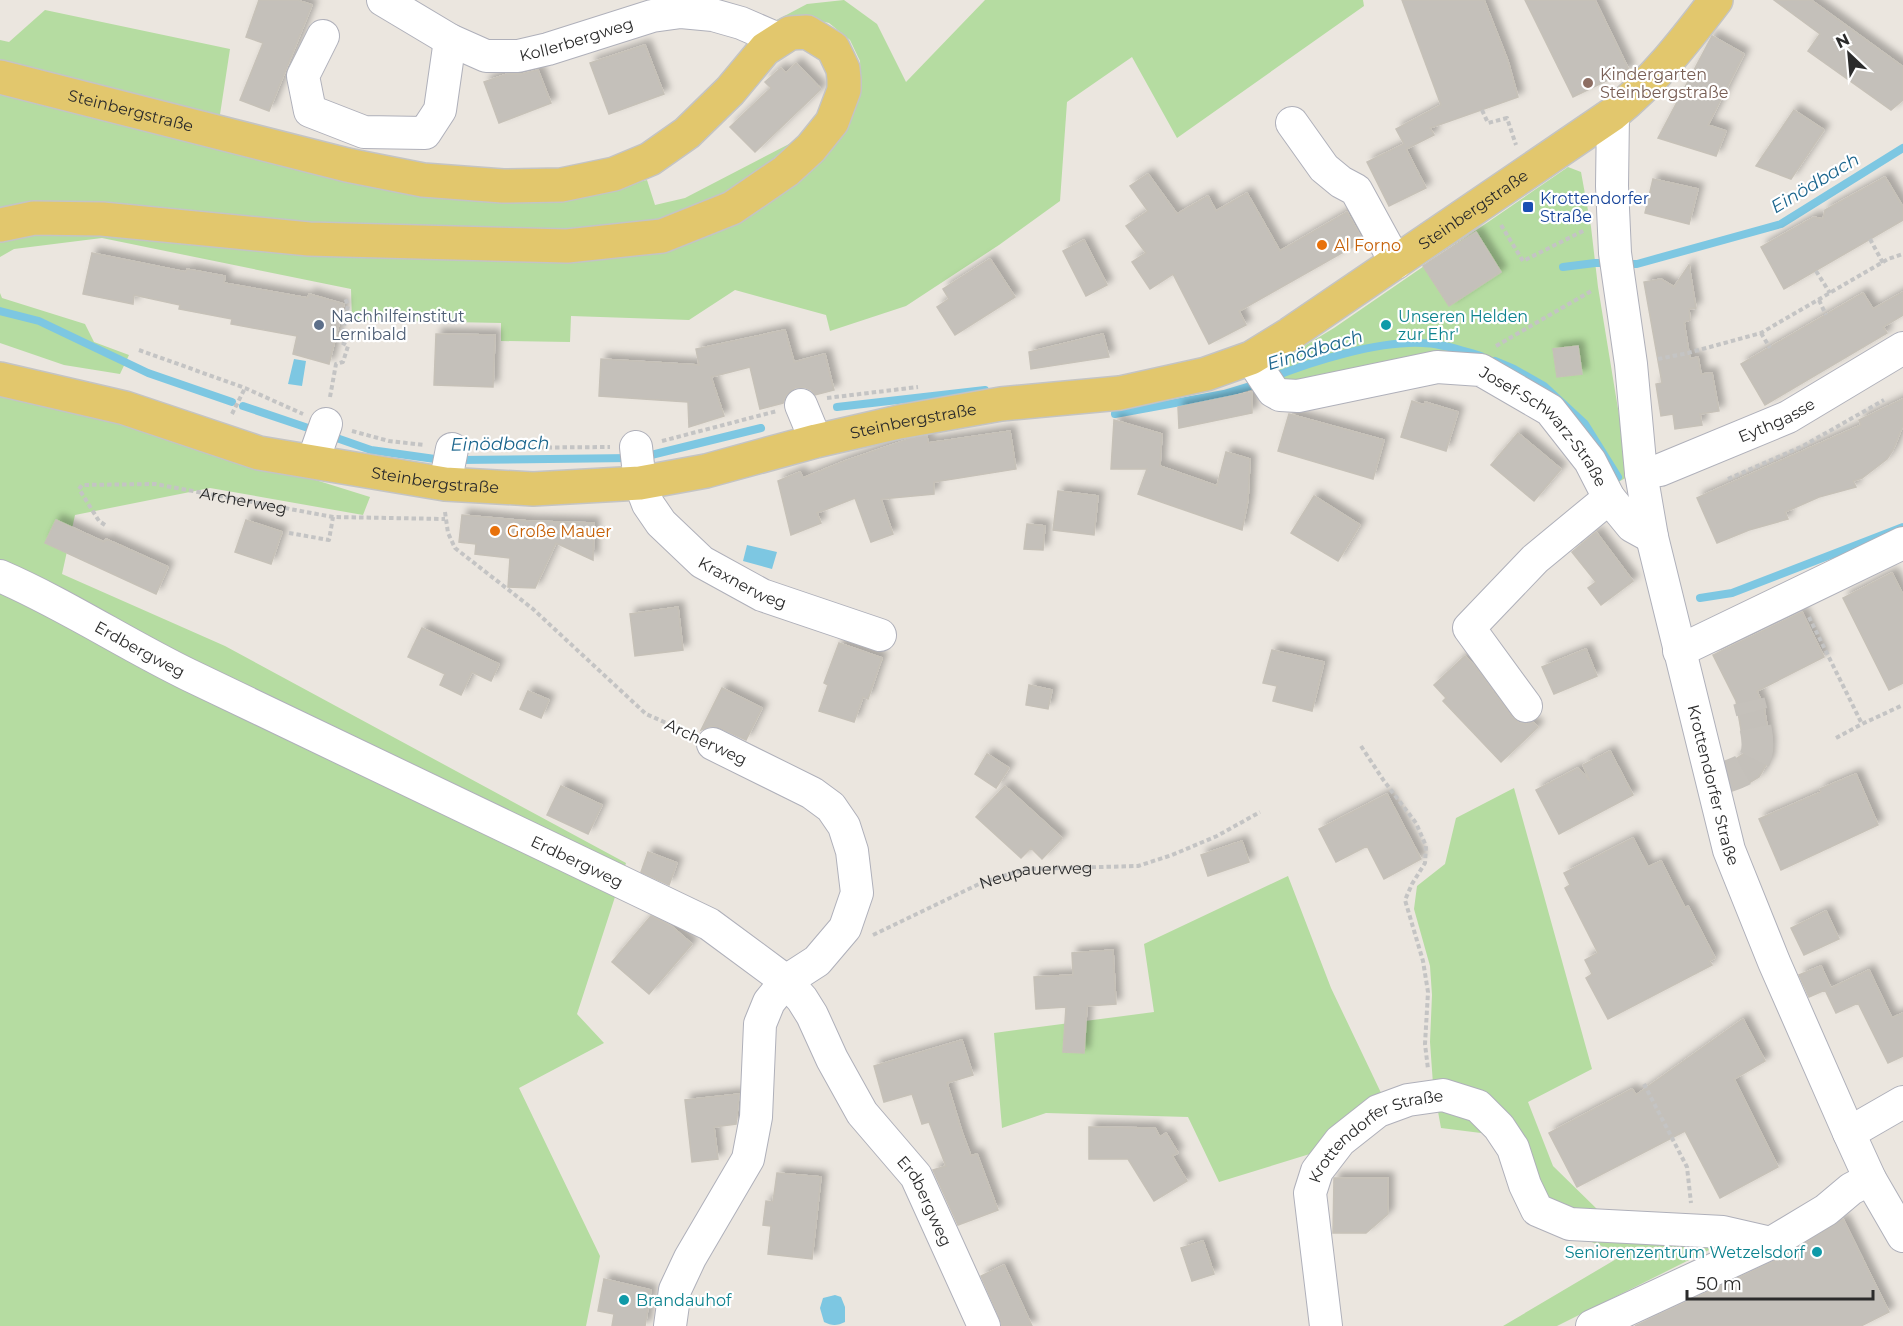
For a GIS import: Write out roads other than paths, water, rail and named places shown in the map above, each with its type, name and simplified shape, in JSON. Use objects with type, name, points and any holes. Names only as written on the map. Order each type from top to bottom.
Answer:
[{"type":"main road","name":"Steinbergstraße","points":[[0,379],[125,408],[259,453],[321,438],[449,464],[533,489],[637,462],[706,471],[816,441],[899,422],[1001,404],[1120,393],[1206,374],[1265,378],[1290,334],[1614,114],[1677,51],[1716,0]]},
{"type":"main road","name":"Steinbergstraße","points":[[0,77],[336,162],[423,180],[503,186],[561,185],[614,174],[650,159],[687,133],[730,91],[765,49],[790,33],[807,32],[833,48],[843,69],[844,79],[844,90],[832,122],[811,148],[786,171],[732,208],[662,236],[567,246],[309,239],[102,219],[34,218],[0,225]]},
{"type":"street","name":"Kollerbergweg","points":[[383,0],[450,40],[486,56],[518,56],[548,49],[652,16],[681,12],[713,15],[741,23],[778,39]]},
{"type":"street","points":[[323,36],[303,76],[310,111],[364,132],[425,133],[440,110],[450,40]]},
{"type":"street","name":"Krottendorfer Straße","points":[[1614,114],[1612,186],[1616,264],[1631,364],[1641,473],[1652,537],[1729,850],[1774,962],[1849,1133],[1870,1179],[1903,1236]]},
{"type":"street","points":[[1292,123],[1324,168],[1341,182],[1356,190],[1396,263]]},
{"type":"street","name":"Eythgasse","points":[[1641,473],[1660,470],[1788,417],[1903,348]]},
{"type":"street","name":"Josef-Schwarz-Straße","points":[[1265,378],[1298,396],[1437,367],[1482,370],[1550,410],[1590,460],[1609,498],[1632,526],[1652,537]]},
{"type":"street","points":[[801,405],[816,441]]},
{"type":"street","name":"Kraxnerweg","points":[[637,462],[648,504],[661,523],[702,562],[762,595],[880,635]]},
{"type":"street","points":[[1526,706],[1469,628],[1535,559],[1609,498]]},
{"type":"street","points":[[1679,651],[1902,548]]},
{"type":"street","name":"Erdbergweg","points":[[0,576],[28,588],[146,654],[342,751],[709,924],[786,981],[812,1015],[832,1059],[862,1113],[916,1176],[984,1326]]},
{"type":"street","name":"Archerweg","points":[[714,744],[813,792],[831,807],[844,826],[852,851],[857,893],[845,928],[817,961],[786,981]]},
{"type":"street","points":[[670,1326],[675,1290],[690,1258],[748,1159],[756,1116],[760,1024],[769,1002],[786,981]]},
{"type":"street","name":"Krottendorfer Straße","points":[[1326,1326],[1310,1193],[1317,1171],[1340,1141],[1378,1111],[1407,1100],[1443,1095],[1478,1106],[1498,1127],[1513,1148],[1524,1185],[1537,1210],[1570,1224],[1723,1232],[1771,1243]]},
{"type":"street","points":[[1849,1133],[1903,1102]]},
{"type":"street","points":[[1592,1326],[1771,1243],[1826,1210],[1851,1189],[1870,1179]]},
{"type":"water","points":[[294,359],[306,361],[302,386],[288,384]]},
{"type":"water","points":[[747,545],[777,552],[772,569],[743,561]]},
{"type":"water","points":[[835,1295],[841,1297],[845,1307],[845,1322],[834,1325],[824,1322],[820,1308],[823,1298]]},
{"type":"waterway","name":"Einödbach","points":[[1624,264],[1637,264],[1781,224],[1903,148]]},
{"type":"waterway","name":"Einödbach","points":[[1563,267],[1609,263]]},
{"type":"waterway","name":"Einödbach","points":[[0,311],[39,321],[148,373],[232,402]]},
{"type":"waterway","name":"Einödbach","points":[[1271,378],[1345,353],[1405,343],[1437,344],[1481,356]]},
{"type":"waterway","name":"Einödbach","points":[[1495,361],[1544,386],[1585,424],[1618,477]]},
{"type":"waterway","name":"Einödbach","points":[[1115,414],[1224,394],[1260,383]]},
{"type":"waterway","name":"Einödbach","points":[[837,407],[985,390]]},
{"type":"waterway","name":"Einödbach","points":[[243,406],[317,431]]},
{"type":"waterway","name":"Einödbach","points":[[643,457],[761,428]]},
{"type":"waterway","name":"Einödbach","points":[[328,435],[371,450],[442,460]]},
{"type":"waterway","name":"Einödbach","points":[[457,460],[631,458]]},
{"type":"waterway","name":"Einödbach","points":[[1700,598],[1732,593],[1903,527]]},
{"type":"tunnel","points":[[1713,781],[1741,771],[1754,760],[1758,744],[1749,701]]},
{"type":"place","name":"Kindergarten Steinbergstraße","points":[[1588,83]]},
{"type":"place","name":"Krottendorfer Straße","points":[[1528,207]]},
{"type":"place","name":"Al Forno","points":[[1322,245]]},
{"type":"place","name":"Nachhilfeinstitut Lernibald","points":[[319,325]]},
{"type":"place","name":"Unseren Helden zur Ehr'","points":[[1386,325]]},
{"type":"place","name":"Große Mauer","points":[[495,531]]},
{"type":"place","name":"Seniorenzentrum Wetzelsdorf","points":[[1817,1252]]},
{"type":"place","name":"Brandauhof","points":[[624,1300]]}]
